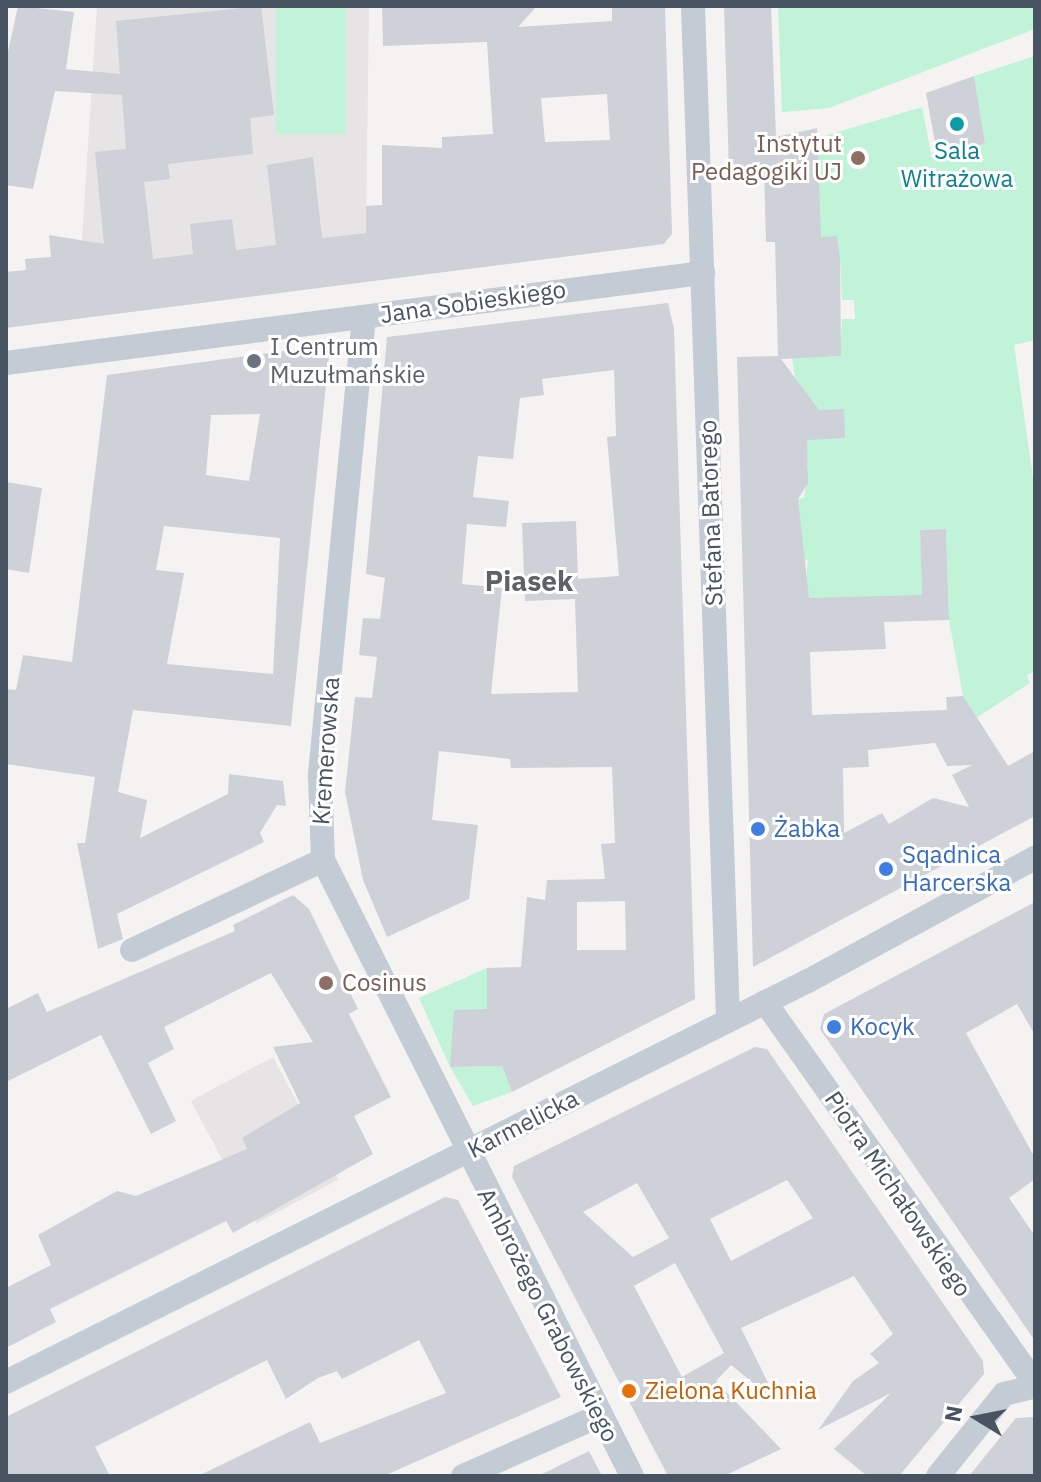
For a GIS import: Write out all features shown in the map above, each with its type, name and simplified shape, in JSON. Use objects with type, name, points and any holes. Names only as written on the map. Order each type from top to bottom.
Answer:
[{"type":"street","name":"Stefana Batorego","points":[[693,6],[728,1020]]},
{"type":"street","name":"Jana Sobieskiego","points":[[6,363],[703,273]]},
{"type":"street","name":"Kremerowska","points":[[364,317],[320,777],[323,860],[464,1153]]},
{"type":"street","name":"Karmelicka","points":[[6,1382],[765,1002],[1035,858]]},
{"type":"street","points":[[132,950],[323,860]]},
{"type":"street","name":"Piotra Michałowskiego","points":[[765,1002],[1035,1385]]},
{"type":"street","name":"Ambrożego Grabowskiego","points":[[464,1153],[632,1476]]},
{"type":"street","points":[[938,1476],[1004,1394],[1035,1385]]},
{"type":"street","points":[[463,1476],[599,1416]]},
{"type":"shaded area","points":[[97,6],[369,6],[366,233],[77,316]]},
{"type":"shaded area","points":[[273,1057],[338,1180],[256,1223],[191,1101]]},
{"type":"green space","points":[[276,6],[346,6],[346,134],[276,134]]},
{"type":"green space","points":[[778,6],[1035,6],[1035,29],[829,108],[782,112]]},
{"type":"green space","points":[[1035,56],[1035,340],[1014,345],[1035,492],[1035,671],[1027,675],[1030,683],[976,718],[963,696],[949,620],[946,529],[920,530],[922,595],[803,605],[808,560],[799,559],[797,499],[804,498],[808,465],[792,358],[840,356],[842,319],[855,319],[854,300],[842,300],[840,259],[818,237],[814,139],[922,107],[931,153],[985,143],[974,76]]},
{"type":"green space","points":[[487,968],[487,1009],[451,1067],[502,1066],[512,1092],[473,1106],[450,1067],[419,998]]},
{"type":"building","points":[[18,6],[74,12],[66,69],[120,74],[116,21],[261,6],[274,115],[250,118],[253,154],[168,164],[170,179],[144,182],[153,259],[193,254],[190,224],[232,219],[236,250],[276,245],[267,165],[313,157],[322,238],[366,233],[366,206],[382,205],[382,145],[442,148],[442,137],[493,134],[487,42],[383,46],[382,6],[537,6],[518,27],[612,21],[612,6],[665,6],[672,234],[664,244],[6,328],[6,272],[26,270],[25,259],[51,257],[49,235],[104,244],[95,152],[126,149],[122,95],[55,91],[33,189],[6,185],[6,61]],"holes":[[[607,94],[610,140],[545,142],[541,98]]]},
{"type":"building","points":[[724,6],[771,6],[776,137],[817,128],[821,237],[837,236],[840,259],[841,356],[781,359],[819,410],[844,409],[845,438],[807,440],[808,483],[798,499],[809,598],[922,595],[920,530],[946,529],[949,620],[884,622],[886,649],[810,652],[812,715],[947,710],[946,697],[963,696],[1008,766],[1035,751],[1035,816],[753,967],[737,357],[778,356],[775,242],[766,242],[764,169],[729,172]],"holes":[[[935,743],[947,766],[972,765],[952,775],[969,807],[933,798],[889,824],[882,813],[844,833],[843,768],[869,767],[868,750]]]},
{"type":"building","name":"Sala Witrażowa","points":[[974,76],[985,143],[952,156],[936,148],[926,93]]},
{"type":"building","points":[[668,303],[674,329],[695,999],[512,1092],[502,1066],[450,1067],[454,1010],[487,1009],[487,968],[521,967],[527,897],[545,900],[547,880],[605,879],[601,844],[615,843],[612,767],[511,768],[510,759],[439,751],[432,820],[478,825],[469,899],[387,937],[363,880],[345,792],[355,697],[372,698],[377,657],[359,655],[363,618],[380,619],[385,578],[366,574],[387,337]],"holes":[[[614,370],[616,436],[607,437],[619,576],[578,579],[576,521],[522,523],[525,601],[575,599],[578,692],[491,694],[502,588],[462,584],[467,524],[506,527],[509,501],[473,497],[478,456],[513,459],[520,398],[544,395],[542,379]],[[625,901],[626,950],[577,950],[577,902]]]},
{"type":"building","points":[[321,346],[329,355],[291,726],[133,710],[118,792],[147,800],[140,838],[228,794],[229,774],[283,781],[286,806],[277,805],[260,833],[264,842],[117,914],[123,939],[98,949],[77,843],[85,843],[95,777],[6,764],[6,689],[16,690],[23,655],[72,662],[107,375]],"holes":[[[260,414],[249,481],[206,475],[211,415]],[[164,526],[280,538],[273,674],[167,664],[184,573],[156,570]]]},
{"type":"building","points":[[6,482],[42,488],[29,573],[6,569]]},
{"type":"building","points":[[293,895],[309,909],[358,1009],[349,1014],[391,1097],[354,1116],[373,1154],[233,1233],[226,1221],[50,1309],[56,1322],[6,1348],[6,1288],[51,1265],[38,1235],[117,1191],[136,1196],[247,1149],[242,1138],[300,1103],[273,1047],[313,1042],[271,973],[164,1027],[174,1049],[148,1063],[176,1121],[151,1134],[101,1035],[6,1082],[6,1009],[38,993],[47,1012],[235,931],[233,925]]},
{"type":"building","points":[[1035,902],[1035,1035],[1017,1004],[966,1033],[1035,1158],[1035,1179],[1009,1198],[1035,1236],[1035,1341],[820,1029],[824,1014]]},
{"type":"building","points":[[755,1047],[767,1049],[983,1361],[984,1374],[899,1476],[867,1476],[834,1449],[891,1393],[818,1430],[853,1381],[879,1363],[870,1354],[893,1334],[854,1276],[741,1328],[778,1403],[731,1365],[716,1381],[781,1449],[724,1476],[668,1476],[512,1177],[514,1166]],"holes":[[[787,1180],[813,1218],[731,1261],[710,1219]],[[637,1183],[669,1238],[633,1257],[583,1212]],[[675,1263],[724,1353],[682,1377],[634,1286]]]},
{"type":"building","points":[[445,1197],[458,1200],[561,1397],[384,1476],[198,1476],[310,1422],[320,1443],[446,1393],[419,1340],[342,1379],[337,1371],[318,1378],[286,1399],[267,1360],[95,1447],[110,1476],[6,1476],[6,1417]]},
{"type":"building","points":[[1035,1417],[1035,1476],[969,1476],[1016,1418]]},
{"type":"building","points":[[589,1451],[602,1476],[538,1476]]},
{"type":"place","name":"Sala Witrażowa","points":[[957,124]]},
{"type":"place","name":"Instytut Pedagogiki UJ","points":[[858,158]]},
{"type":"place","name":"I Centrum Muzułmańskie","points":[[254,361]]},
{"type":"place","name":"Żabka","points":[[758,829]]},
{"type":"place","name":"Sqadnica Harcerska","points":[[886,869]]},
{"type":"place","name":"Cosinus","points":[[326,983]]},
{"type":"place","name":"Kocyk","points":[[834,1027]]},
{"type":"place","name":"Zielona Kuchnia","points":[[629,1391]]},
{"type":"district","name":"Piasek","points":[[529,581]]}]
